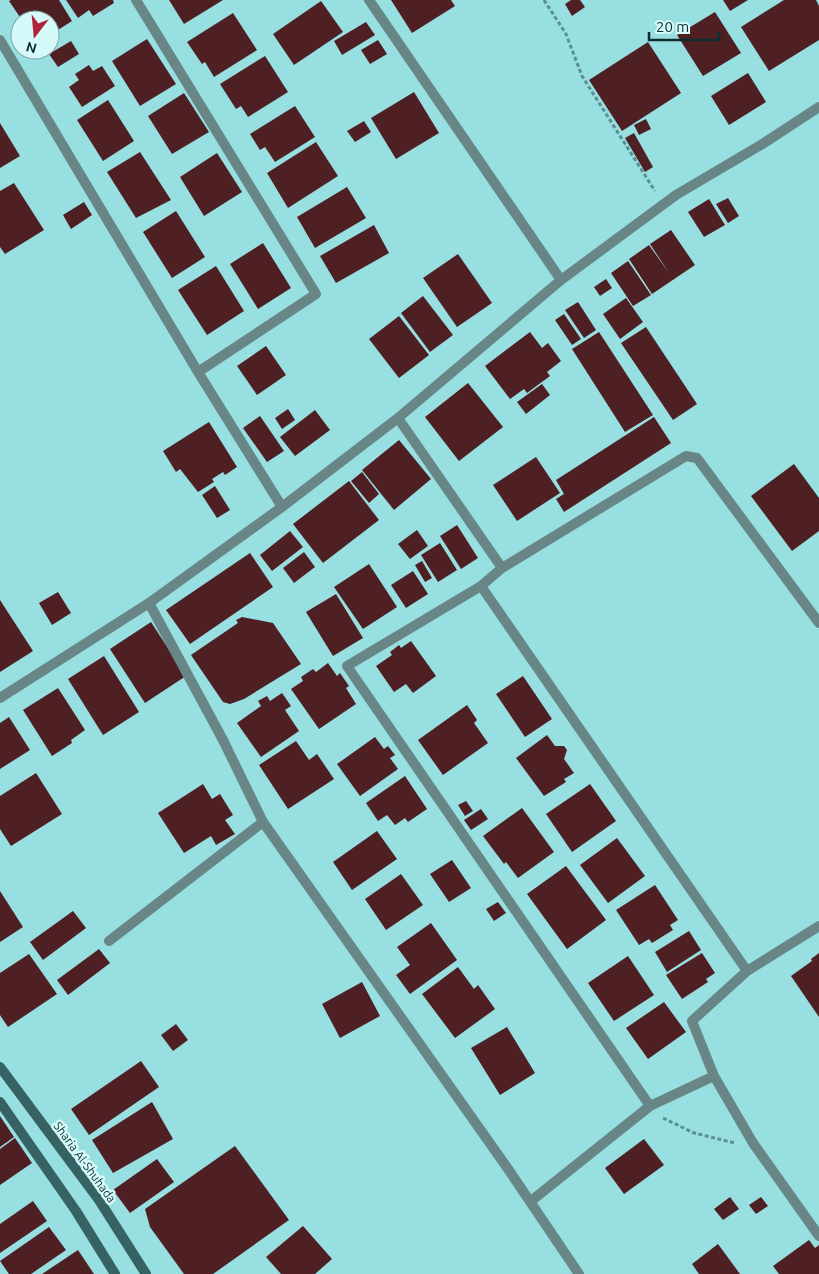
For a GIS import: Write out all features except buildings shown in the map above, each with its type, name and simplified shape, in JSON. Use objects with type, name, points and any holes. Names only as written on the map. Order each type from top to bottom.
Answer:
[{"type":"main road","name":"Sharia Al-Shuhada","points":[[0,1067],[99,1200],[146,1274]]},
{"type":"main road","points":[[0,1102],[76,1211],[115,1274]]},
{"type":"street","points":[[136,0],[316,294],[198,372]]},
{"type":"street","points":[[369,0],[561,280]]},
{"type":"street","points":[[0,40],[198,372],[282,507]]},
{"type":"street","points":[[0,698],[148,603],[282,507],[398,418],[561,280],[664,204],[764,143],[819,106]]},
{"type":"street","points":[[398,418],[502,568]]},
{"type":"street","points":[[650,1106],[347,666],[481,586],[502,568],[686,456],[697,458],[709,471],[819,623]]},
{"type":"street","points":[[481,586],[748,971]]},
{"type":"street","points":[[148,603],[223,740],[263,822],[531,1201],[579,1274]]},
{"type":"street","points":[[109,941],[263,822]]},
{"type":"street","points":[[819,926],[748,971],[692,1021],[714,1076],[753,1143],[819,1236]]},
{"type":"street","points":[[531,1201],[650,1106],[714,1076]]},
{"type":"path","points":[[544,0],[566,34],[582,76],[664,204]]},
{"type":"path","points":[[650,1106],[661,1117],[706,1138],[736,1144],[753,1143]]}]
